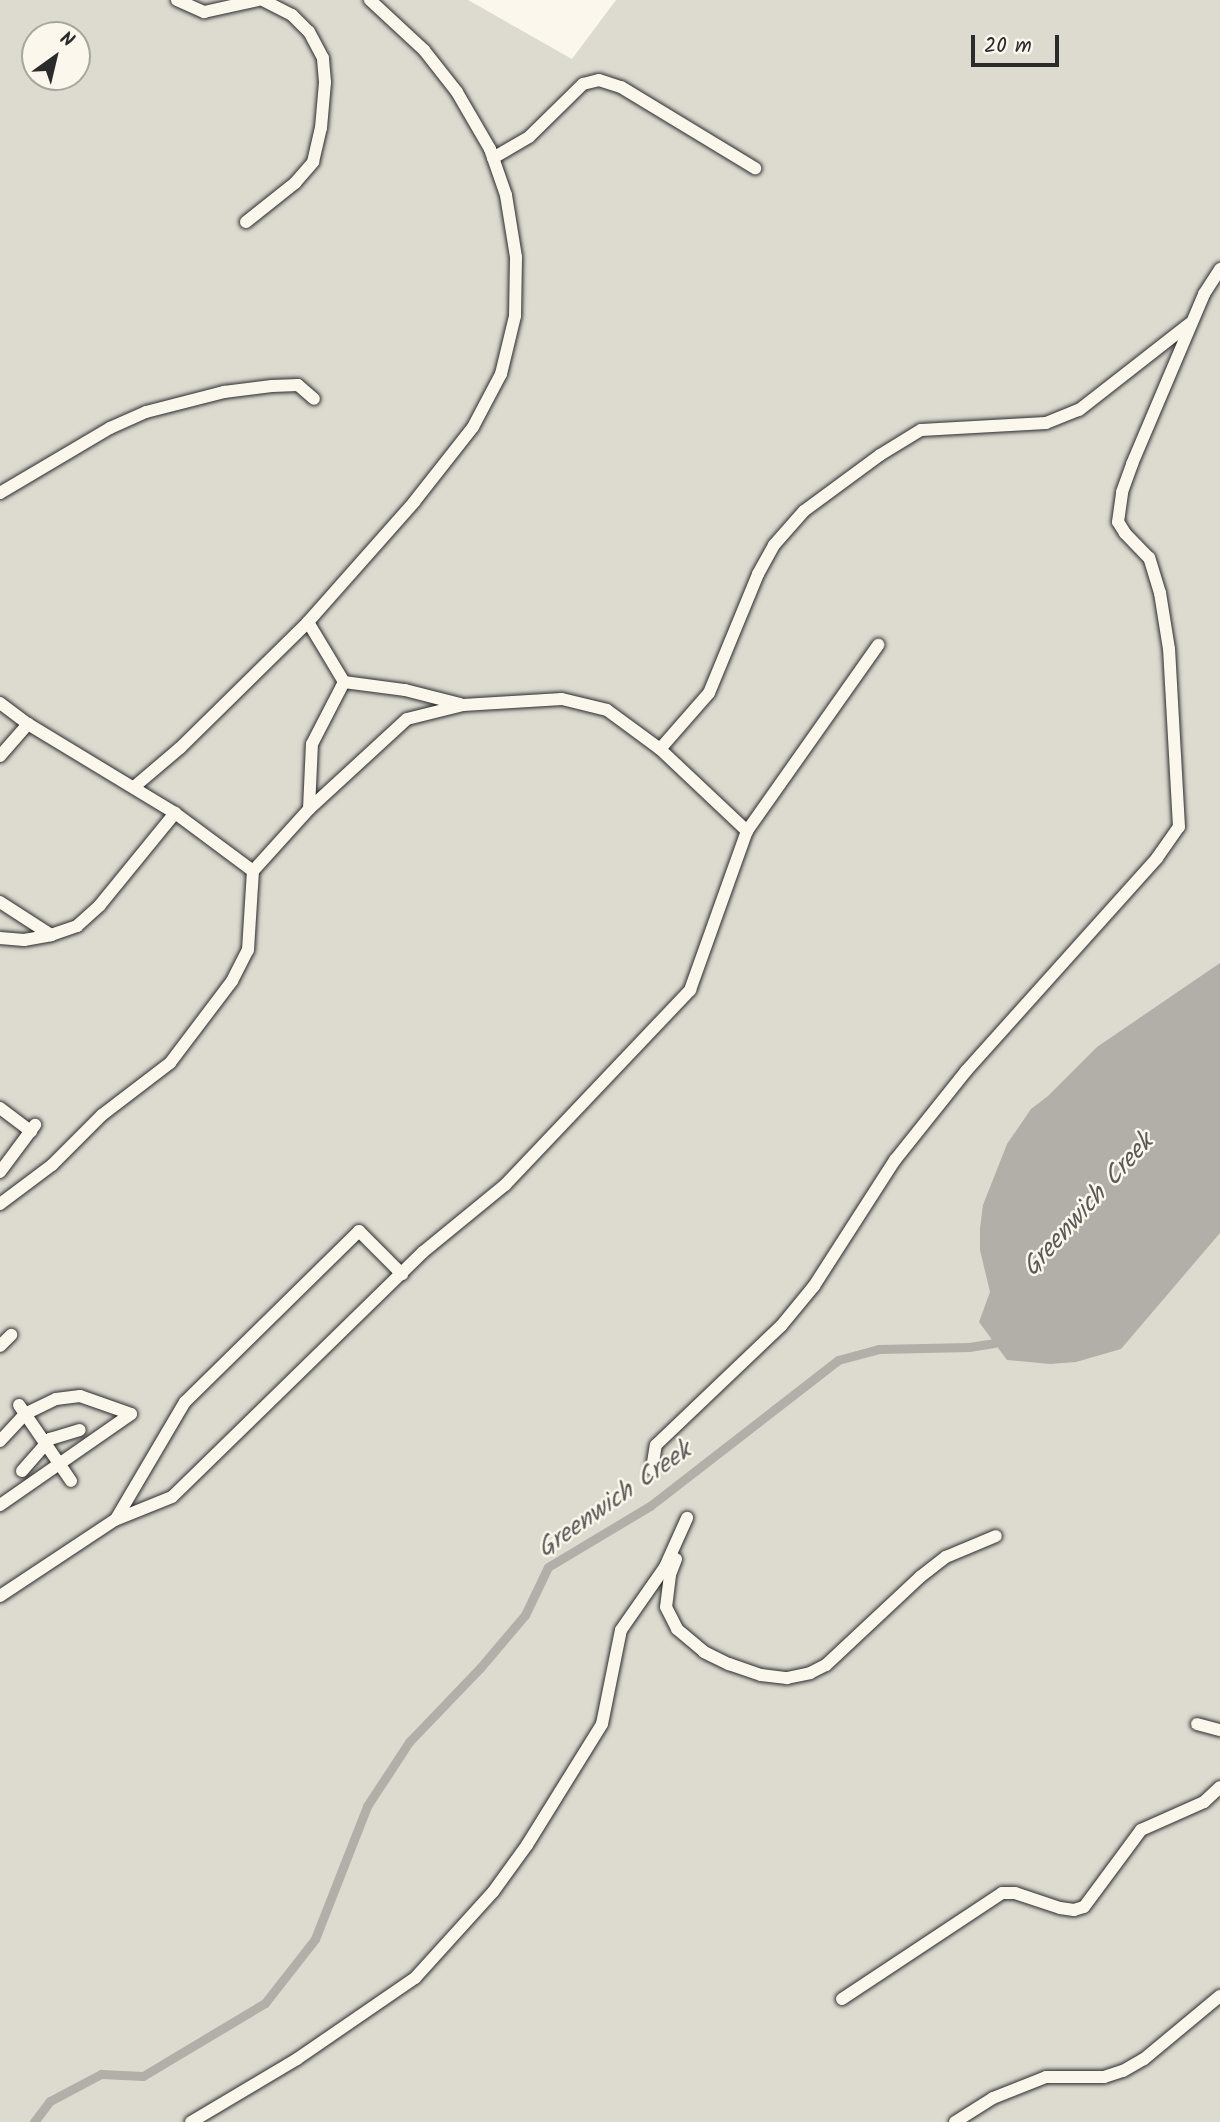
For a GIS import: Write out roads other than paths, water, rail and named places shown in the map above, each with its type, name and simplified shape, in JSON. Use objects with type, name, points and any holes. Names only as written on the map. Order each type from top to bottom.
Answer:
[{"type":"lane","points":[[177,0],[204,12],[260,0],[292,15],[309,32],[323,58],[325,82],[321,128],[313,162],[295,183],[246,222]]},
{"type":"lane","points":[[134,787],[180,748],[308,622],[414,502],[473,427],[501,374],[514,316],[516,257],[506,195],[493,158],[457,92],[432,60],[370,0]]},
{"type":"lane","points":[[493,158],[529,137],[583,84],[599,80],[621,87],[755,168]]},
{"type":"lane","points":[[652,1469],[656,1444],[781,1326],[814,1286],[895,1160],[974,1062],[1157,859],[1179,827],[1170,663],[1160,593],[1149,558],[1118,522],[1122,492],[1132,464],[1192,321],[1220,269]]},
{"type":"lane","points":[[660,749],[709,693],[758,574],[774,545],[804,511],[880,455],[922,430],[1046,423],[1079,410],[1192,321]]},
{"type":"lane","points":[[0,493],[110,428],[146,412],[223,392],[272,386],[298,386],[314,399]]},
{"type":"lane","points":[[308,622],[344,682]]},
{"type":"lane","points":[[0,1596],[116,1520],[172,1497],[402,1274],[505,1185],[690,990],[747,831],[878,645]]},
{"type":"lane","points":[[344,682],[405,690],[463,705]]},
{"type":"lane","points":[[309,809],[312,744],[344,682]]},
{"type":"lane","points":[[0,1204],[52,1165],[102,1115],[170,1063],[232,981],[248,950],[253,871],[309,809],[407,719],[463,705],[562,699],[607,710],[660,749],[747,831]]},
{"type":"lane","points":[[0,702],[28,723],[175,813],[253,871]]},
{"type":"lane","points":[[0,756],[28,723]]},
{"type":"lane","points":[[0,938],[24,940],[77,926],[100,905],[175,813]]},
{"type":"lane","points":[[0,902],[51,935]]},
{"type":"lane","points":[[0,1108],[33,1128],[0,1172]]},
{"type":"lane","points":[[116,1520],[185,1402],[359,1231],[402,1274]]},
{"type":"lane","points":[[0,1346],[11,1335]]},
{"type":"lane","points":[[0,1505],[131,1414],[100,1400],[80,1396],[61,1398],[22,1410],[1,1443]]},
{"type":"lane","points":[[22,1410],[71,1481]]},
{"type":"lane","points":[[22,1471],[45,1443],[58,1435],[80,1430]]},
{"type":"lane","points":[[191,2122],[297,2059],[415,1978],[494,1892],[527,1845],[602,1724],[621,1630],[665,1567],[687,1518],[670,1575],[666,1607],[677,1629],[704,1651],[729,1664],[761,1675],[787,1678],[810,1673],[826,1665],[920,1577],[946,1558],[996,1536]]},
{"type":"lane","points":[[1197,1724],[1220,1730]]},
{"type":"lane","points":[[842,1999],[1002,1893],[1015,1894],[1060,1908],[1074,1910],[1084,1907],[1142,1830],[1153,1822],[1204,1802],[1220,1787]]},
{"type":"lane","points":[[955,2122],[993,2098],[1046,2077],[1104,2077],[1124,2071],[1144,2059],[1220,1996]]},
{"type":"water","points":[[1220,963],[1220,1233],[1121,1349],[1076,1362],[1050,1364],[1007,1360],[979,1322],[990,1292],[980,1250],[983,1205],[1007,1144],[1031,1109],[1048,1096],[1097,1047]]},
{"type":"waterway","name":"Greenwich Creek","points":[[34,2122],[50,2101],[101,2074],[143,2076],[265,2003],[315,1939],[367,1806],[409,1742],[480,1668],[525,1615],[548,1567],[650,1506],[838,1360],[879,1349],[969,1347],[994,1343],[1001,1335]]}]
